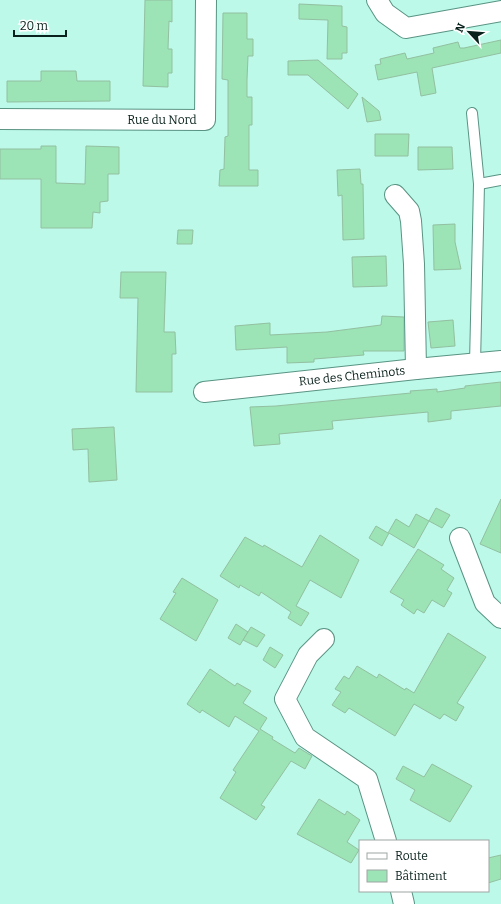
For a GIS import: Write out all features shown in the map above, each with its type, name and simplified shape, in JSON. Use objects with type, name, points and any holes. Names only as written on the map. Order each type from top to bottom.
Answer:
[{"type":"street","name":"Rue du Nord","points":[[0,118],[205,120],[206,0]]},
{"type":"street","points":[[377,0],[385,13],[406,28],[501,11]]},
{"type":"street","points":[[395,195],[409,211],[411,221],[414,264],[416,369]]},
{"type":"street","name":"Rue des Cheminots","points":[[204,392],[501,361]]},
{"type":"street","points":[[460,538],[485,603],[501,618]]},
{"type":"street","points":[[324,639],[308,655],[285,699],[305,737],[367,779],[386,840]]},
{"type":"street","points":[[401,892],[404,904]]},
{"type":"lane","points":[[472,113],[479,184],[475,364]]},
{"type":"lane","points":[[479,184],[501,180]]},
{"type":"building","points":[[145,0],[172,0],[172,22],[169,21],[168,49],[172,49],[172,73],[168,73],[168,87],[143,86]]},
{"type":"building","points":[[299,4],[342,6],[342,26],[347,27],[347,53],[342,53],[342,59],[327,59],[328,20],[299,19]]},
{"type":"building","points":[[223,13],[247,13],[247,39],[253,39],[253,56],[248,56],[247,80],[247,97],[252,97],[252,125],[249,125],[249,170],[258,170],[258,186],[219,186],[220,170],[224,169],[225,137],[228,136],[228,80],[222,79]]},
{"type":"building","points":[[501,40],[501,53],[432,68],[436,93],[421,96],[417,72],[378,80],[375,65],[381,64],[380,59],[405,53],[407,59],[434,53],[433,48],[458,42],[460,48],[464,48]]},
{"type":"building","points":[[318,60],[358,94],[348,109],[308,75],[288,75],[288,61]]},
{"type":"building","points":[[41,71],[76,71],[77,81],[110,81],[110,101],[7,102],[7,81],[41,81]]},
{"type":"building","points":[[362,97],[379,111],[381,120],[367,122]]},
{"type":"building","points":[[375,134],[409,134],[408,156],[375,156]]},
{"type":"building","points":[[41,146],[56,146],[56,183],[85,184],[86,146],[119,147],[119,174],[108,174],[108,201],[100,202],[100,213],[93,212],[92,228],[41,228],[41,179],[0,179],[0,149],[41,149]]},
{"type":"building","points":[[418,147],[452,147],[453,169],[418,170]]},
{"type":"building","points":[[360,169],[361,184],[363,184],[364,239],[343,240],[342,195],[338,196],[337,170]]},
{"type":"building","points":[[455,224],[455,242],[461,269],[434,270],[433,225]]},
{"type":"building","points":[[178,230],[193,230],[192,244],[177,244]]},
{"type":"building","points":[[386,256],[387,286],[353,287],[352,257]]},
{"type":"building","points":[[121,272],[166,272],[164,332],[175,332],[176,354],[172,354],[172,392],[136,392],[138,298],[120,298]]},
{"type":"building","points":[[382,316],[404,317],[404,351],[363,351],[364,355],[314,359],[314,362],[287,363],[287,347],[236,350],[235,326],[270,323],[270,335],[327,332],[381,325]]},
{"type":"building","points":[[453,320],[455,346],[431,348],[428,322]]},
{"type":"building","points":[[501,382],[501,406],[451,411],[451,419],[428,422],[428,412],[332,421],[333,429],[279,434],[280,444],[254,446],[250,407],[276,406],[411,393],[410,391],[437,389],[437,392],[465,388],[465,386]]},
{"type":"building","points":[[114,427],[117,480],[89,482],[88,449],[73,450],[72,429]]},
{"type":"building","points":[[501,499],[501,553],[480,544]]},
{"type":"building","points":[[436,508],[450,515],[442,528],[429,521]]},
{"type":"building","points":[[416,514],[429,521],[414,548],[389,533],[382,546],[369,538],[376,526],[388,533],[396,519],[409,527]]},
{"type":"building","points":[[320,535],[359,560],[341,598],[310,580],[296,606],[309,613],[301,626],[288,618],[291,612],[261,592],[259,596],[240,585],[239,588],[220,576],[245,537],[263,547],[264,545],[302,567]]},
{"type":"building","points":[[418,549],[444,565],[441,569],[454,578],[447,590],[452,593],[444,607],[432,600],[424,613],[417,609],[414,614],[401,605],[404,600],[390,592]]},
{"type":"building","points":[[182,578],[218,600],[196,641],[160,619],[176,593],[173,592]]},
{"type":"building","points":[[236,624],[248,632],[240,645],[228,638]]},
{"type":"building","points":[[251,627],[265,635],[257,647],[243,640]]},
{"type":"building","points":[[448,633],[486,657],[457,703],[464,707],[456,721],[444,714],[440,719],[414,704],[395,736],[349,708],[345,713],[332,705],[341,692],[335,689],[344,676],[349,679],[357,666],[377,678],[379,674],[405,690],[406,688],[414,693]]},
{"type":"building","points":[[270,647],[283,655],[275,668],[263,660]]},
{"type":"building","points":[[210,669],[235,686],[237,683],[251,691],[243,703],[267,718],[260,729],[273,737],[272,739],[295,753],[299,748],[312,756],[305,769],[291,761],[261,805],[265,807],[256,820],[220,798],[236,772],[233,770],[259,731],[235,716],[229,727],[202,710],[200,713],[187,704]]},
{"type":"building","points":[[432,764],[472,786],[450,822],[410,800],[415,790],[396,779],[403,766],[424,777]]},
{"type":"building","points":[[319,799],[345,815],[347,811],[360,820],[347,842],[359,850],[351,863],[297,834]]},
{"type":"building","points":[[501,855],[501,879],[489,883],[489,858]]}]
